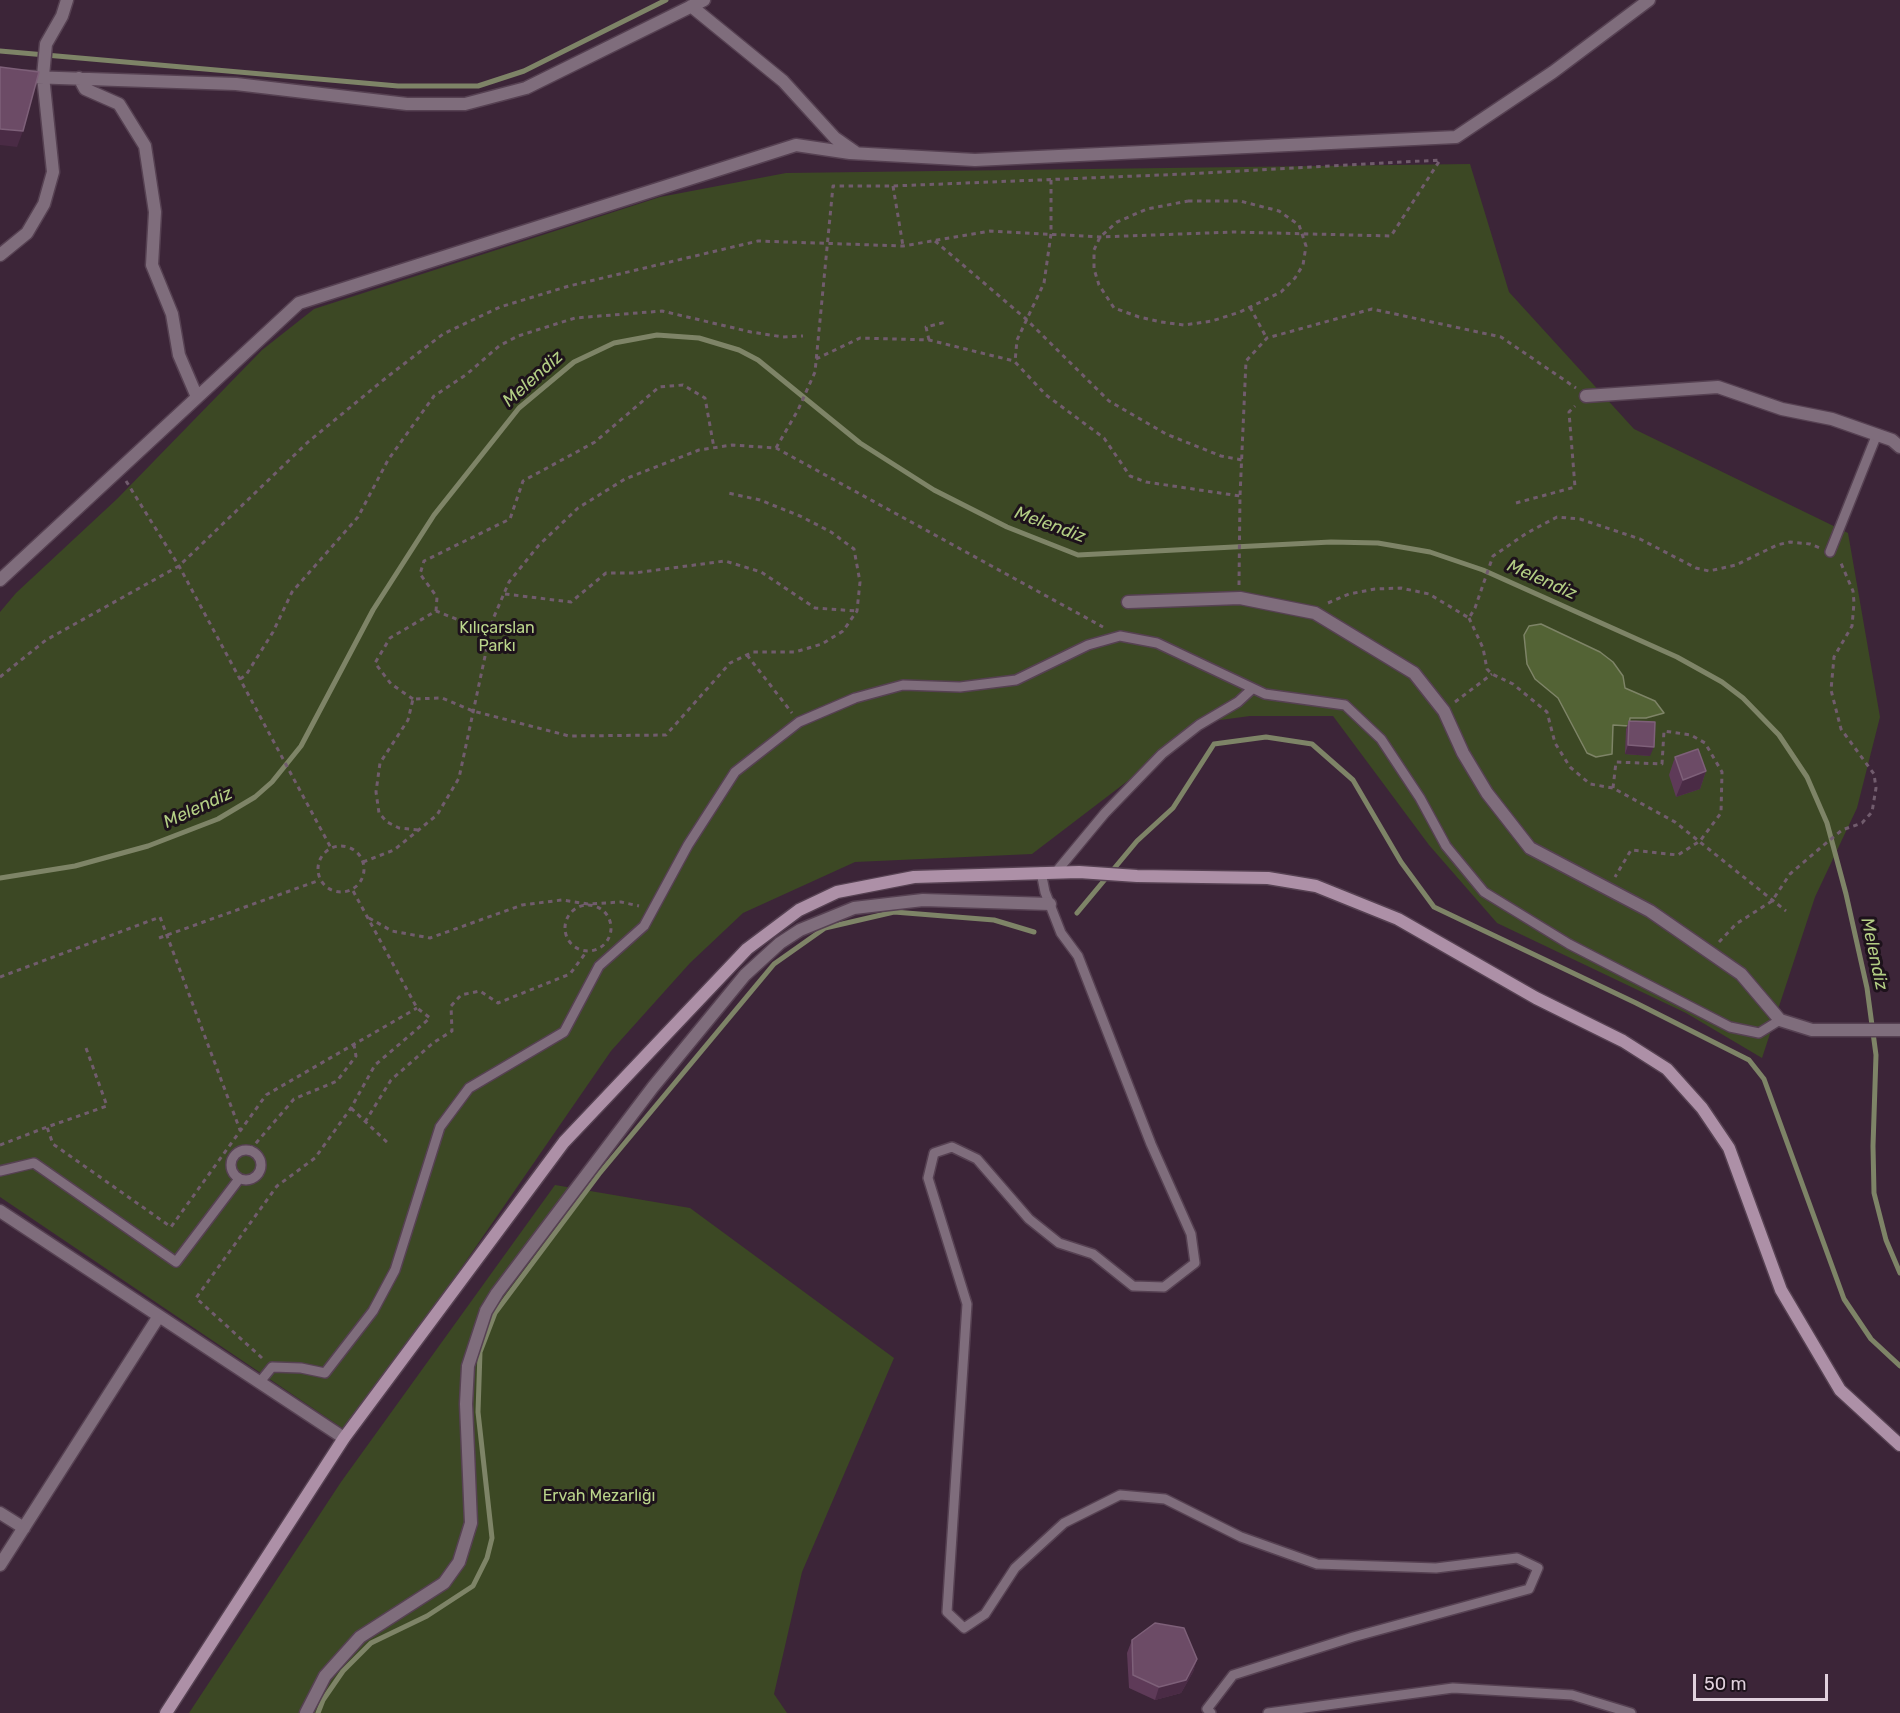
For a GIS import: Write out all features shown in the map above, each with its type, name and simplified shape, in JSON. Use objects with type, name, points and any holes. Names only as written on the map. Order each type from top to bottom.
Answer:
[{"type":"main road","points":[[166,1713],[344,1438],[564,1142],[747,949],[799,910],[837,892],[914,877],[1079,872],[1137,876],[1268,878],[1316,886],[1398,919],[1536,998],[1623,1041],[1667,1069],[1702,1108],[1729,1148],[1781,1290],[1840,1390],[1900,1445]]},
{"type":"street","points":[[0,255],[27,233],[44,204],[53,172],[43,76],[46,44],[62,15],[67,0]]},
{"type":"street","points":[[0,76],[236,84],[407,104],[465,104],[526,88],[704,0]]},
{"type":"street","points":[[0,580],[299,303],[795,145],[857,153],[975,160],[1456,136],[1553,72],[1649,0]]},
{"type":"street","points":[[691,6],[783,81],[835,138],[857,153]]},
{"type":"street","points":[[79,78],[85,90],[119,104],[145,146],[155,212],[152,265],[172,314],[179,355],[197,397]]},
{"type":"street","points":[[1586,396],[1718,387],[1782,409],[1832,419],[1892,440],[1900,447]]},
{"type":"street","points":[[1128,602],[1240,598],[1315,613],[1414,674],[1444,711],[1463,753],[1487,793],[1530,848],[1650,911],[1741,974],[1780,1020],[1812,1030],[1900,1030]]},
{"type":"street","points":[[306,1713],[325,1676],[360,1637],[444,1583],[459,1562],[471,1523],[466,1404],[468,1366],[477,1330],[486,1311],[497,1293],[653,1087],[745,975],[768,953],[800,930],[854,908],[923,900],[1050,904]]},
{"type":"street","points":[[0,1211],[344,1438]]},
{"type":"street","points":[[0,1565],[159,1316]]},
{"type":"street","points":[[0,1513],[24,1528]]},
{"type":"lane","points":[[1830,552],[1877,435]]},
{"type":"lane","points":[[260,1383],[272,1367],[301,1368],[325,1373],[373,1311],[395,1270],[440,1126],[469,1088],[564,1032],[599,966],[644,926],[688,845],[735,772],[799,722],[855,698],[903,685],[960,687],[1016,680],[1088,645],[1120,636],[1157,643],[1265,694],[1346,705],[1381,739],[1420,798],[1446,846],[1484,892],[1569,944],[1730,1027],[1759,1033],[1780,1020]]},
{"type":"lane","points":[[1056,872],[1105,813],[1162,754],[1199,725],[1238,702],[1252,689]]},
{"type":"lane","points":[[1041,872],[1061,933],[1078,956],[1150,1144],[1191,1234],[1195,1263],[1164,1287],[1133,1286],[1093,1254],[1059,1243],[1029,1219],[977,1159],[952,1147],[934,1153],[927,1178],[967,1304],[947,1612],[964,1628],[986,1614],[1015,1568],[1064,1523],[1120,1495],[1165,1499],[1241,1537],[1317,1564],[1436,1568],[1517,1558],[1538,1568],[1529,1589],[1353,1637],[1233,1675],[1207,1709],[1211,1713]]},
{"type":"lane","points":[[0,1171],[34,1163],[177,1262],[239,1179],[254,1178],[260,1170],[261,1160],[250,1150],[240,1150],[232,1157],[230,1167],[239,1179]]},
{"type":"lane","points":[[1268,1713],[1453,1688],[1572,1695],[1631,1713]]},
{"type":"path","points":[[0,677],[46,640],[179,566],[308,442],[443,334],[500,307],[569,286],[758,241],[828,246],[903,246],[990,231],[1100,237],[1233,232],[1391,236],[1440,160],[1051,180],[833,186],[828,246],[815,372],[798,410],[776,448]]},
{"type":"path","points":[[1015,362],[1017,340],[1044,283],[1051,234],[1051,180]]},
{"type":"path","points":[[893,186],[903,246]]},
{"type":"path","points":[[1188,201],[1240,201],[1279,211],[1299,225],[1306,246],[1303,265],[1295,278],[1281,292],[1250,307],[1212,321],[1184,325],[1139,317],[1114,308],[1099,285],[1094,269],[1094,250],[1100,237],[1117,222],[1147,209],[1188,201]]},
{"type":"path","points":[[935,241],[1026,319],[1110,401],[1166,434],[1221,456],[1242,460]]},
{"type":"path","points":[[1250,307],[1267,338]]},
{"type":"path","points":[[1239,584],[1246,361],[1267,338],[1372,309],[1501,337],[1561,376],[1586,396],[1569,412],[1575,488],[1516,503]]},
{"type":"path","points":[[240,679],[246,675],[273,632],[292,592],[358,518],[388,460],[434,396],[467,374],[499,346],[527,332],[575,318],[662,311],[751,332],[783,337],[803,336]]},
{"type":"path","points":[[929,340],[926,327],[946,322]]},
{"type":"path","points":[[816,359],[860,338],[929,340],[1015,362],[1046,395],[1104,438],[1130,476],[1146,482],[1240,496]]},
{"type":"path","points":[[436,610],[437,597],[420,574],[423,561],[510,519],[523,482],[595,442],[659,387],[683,385],[705,398],[714,448]]},
{"type":"path","points":[[363,862],[394,850],[437,815],[459,778],[490,632],[509,582],[538,545],[578,508],[625,478],[699,450],[732,445],[776,448],[1120,636]]},
{"type":"path","points":[[118,470],[179,566],[331,848]]},
{"type":"path","points":[[436,610],[390,638],[375,663],[391,684],[413,699],[442,698],[472,711],[569,736],[666,735],[730,663],[753,652],[795,652],[822,644],[843,631],[857,610],[860,582],[854,549],[831,532],[800,516],[760,500],[728,494]]},
{"type":"path","points":[[1468,618],[1475,608],[1493,556],[1527,533],[1557,517],[1580,519],[1629,535],[1696,568],[1709,571],[1736,565],[1761,551],[1790,542],[1810,544],[1830,552],[1841,561],[1847,573],[1854,603],[1852,626],[1834,657],[1831,690],[1841,729],[1874,774],[1876,788],[1872,812],[1862,824],[1842,830],[1819,849],[1790,874],[1772,901],[1736,924],[1709,952]]},
{"type":"path","points":[[504,594],[571,602],[606,573],[634,573],[725,561],[761,572],[815,608],[857,610]]},
{"type":"path","points":[[1320,616],[1326,604],[1349,594],[1375,589],[1401,588],[1429,594],[1468,618],[1483,648],[1487,669],[1492,674],[1513,684],[1548,712],[1556,743],[1570,767],[1590,784],[1613,788],[1675,822],[1759,887],[1772,901],[1786,911]]},
{"type":"path","points":[[436,610],[490,632]]},
{"type":"path","points":[[747,655],[799,722]]},
{"type":"path","points":[[1444,711],[1492,674]]},
{"type":"path","points":[[413,699],[408,720],[380,763],[376,792],[379,813],[387,822],[399,828],[418,830]]},
{"type":"path","points":[[1607,889],[1631,850],[1678,855],[1700,841],[1720,813],[1723,794],[1722,772],[1705,743],[1691,735],[1664,731],[1662,764],[1616,762],[1613,788]]},
{"type":"path","points":[[346,846],[354,850],[363,862],[362,877],[352,889],[338,892],[331,890],[320,880],[318,865],[324,852],[331,848],[346,846]]},
{"type":"path","points":[[159,939],[320,880]]},
{"type":"path","points":[[272,1367],[196,1298],[277,1186],[315,1158],[351,1108],[375,1065],[430,1018],[417,1008],[352,889]]},
{"type":"path","points":[[365,1122],[391,1080],[433,1043],[452,1031],[451,1006],[460,995],[480,991],[498,1003],[570,974],[587,951],[601,947],[607,942],[612,928],[607,914],[602,909],[588,904],[562,900],[522,905],[430,938],[392,931],[367,917]]},
{"type":"path","points":[[587,951],[572,945],[564,931],[568,915],[573,909],[588,904],[621,902],[653,909]]},
{"type":"path","points":[[0,977],[160,917],[240,1130]]},
{"type":"path","points":[[47,1127],[53,1144],[171,1227],[266,1095],[417,1008]]},
{"type":"path","points":[[250,1150],[294,1099],[337,1081],[356,1056],[354,1044]]},
{"type":"path","points":[[0,1145],[107,1106],[86,1048]]},
{"type":"path","points":[[351,1108],[390,1145]]},
{"type":"green space","name":"Kılıçarslan Parkı","points":[[1470,164],[1509,292],[1634,429],[1848,533],[1880,717],[1857,808],[1815,897],[1762,1058],[1686,1013],[1497,923],[1429,845],[1333,716],[1250,716],[1205,722],[1032,854],[855,862],[743,913],[690,963],[611,1051],[348,1432],[0,1197],[0,612],[16,593],[118,498],[262,350],[314,309],[660,197],[786,173]]},
{"type":"green space","name":"Ervah Mezarlığı","points":[[555,1185],[690,1208],[894,1358],[802,1572],[774,1694],[787,1713],[189,1713],[341,1482]]},
{"type":"shaded area","points":[[1541,624],[1600,652],[1613,662],[1623,676],[1625,688],[1655,701],[1664,713],[1646,718],[1630,718],[1629,726],[1613,725],[1612,754],[1596,757],[1587,753],[1558,698],[1535,679],[1527,664],[1524,635],[1529,626]]},
{"type":"building","points":[[0,67],[39,72],[23,131],[0,129]]},
{"type":"building","points":[[1629,721],[1655,722],[1654,747],[1628,745]]},
{"type":"building","points":[[1698,749],[1706,771],[1683,780],[1675,757]]},
{"type":"building","points":[[1155,1623],[1184,1628],[1197,1659],[1186,1680],[1159,1687],[1133,1675],[1132,1640]]},
{"type":"waterway","points":[[0,51],[398,86],[478,86],[524,71],[666,0]]},
{"type":"waterway","name":"Melendiz","points":[[0,878],[75,866],[148,846],[218,819],[255,797],[272,782],[301,746],[373,610],[434,515],[519,408],[574,362],[614,343],[657,335],[699,338],[739,350],[758,360],[860,443],[934,490],[1007,527],[1078,555],[1331,542],[1378,543],[1430,552],[1483,570],[1677,657],[1722,682],[1743,698],[1779,735],[1807,777],[1827,823],[1867,988],[1876,1055],[1874,1193],[1886,1240],[1900,1273]]},
{"type":"waterway","points":[[1077,913],[1137,841],[1173,808],[1214,744],[1266,737],[1312,744],[1353,780],[1401,862],[1434,907],[1636,1003],[1749,1060],[1764,1079],[1844,1299],[1871,1339],[1900,1366]]},
{"type":"waterway","points":[[318,1713],[323,1700],[343,1671],[371,1643],[427,1616],[473,1586],[487,1558],[492,1538],[478,1412],[480,1352],[495,1313],[599,1174],[774,964],[825,928],[894,912],[994,920],[1034,932]]}]
